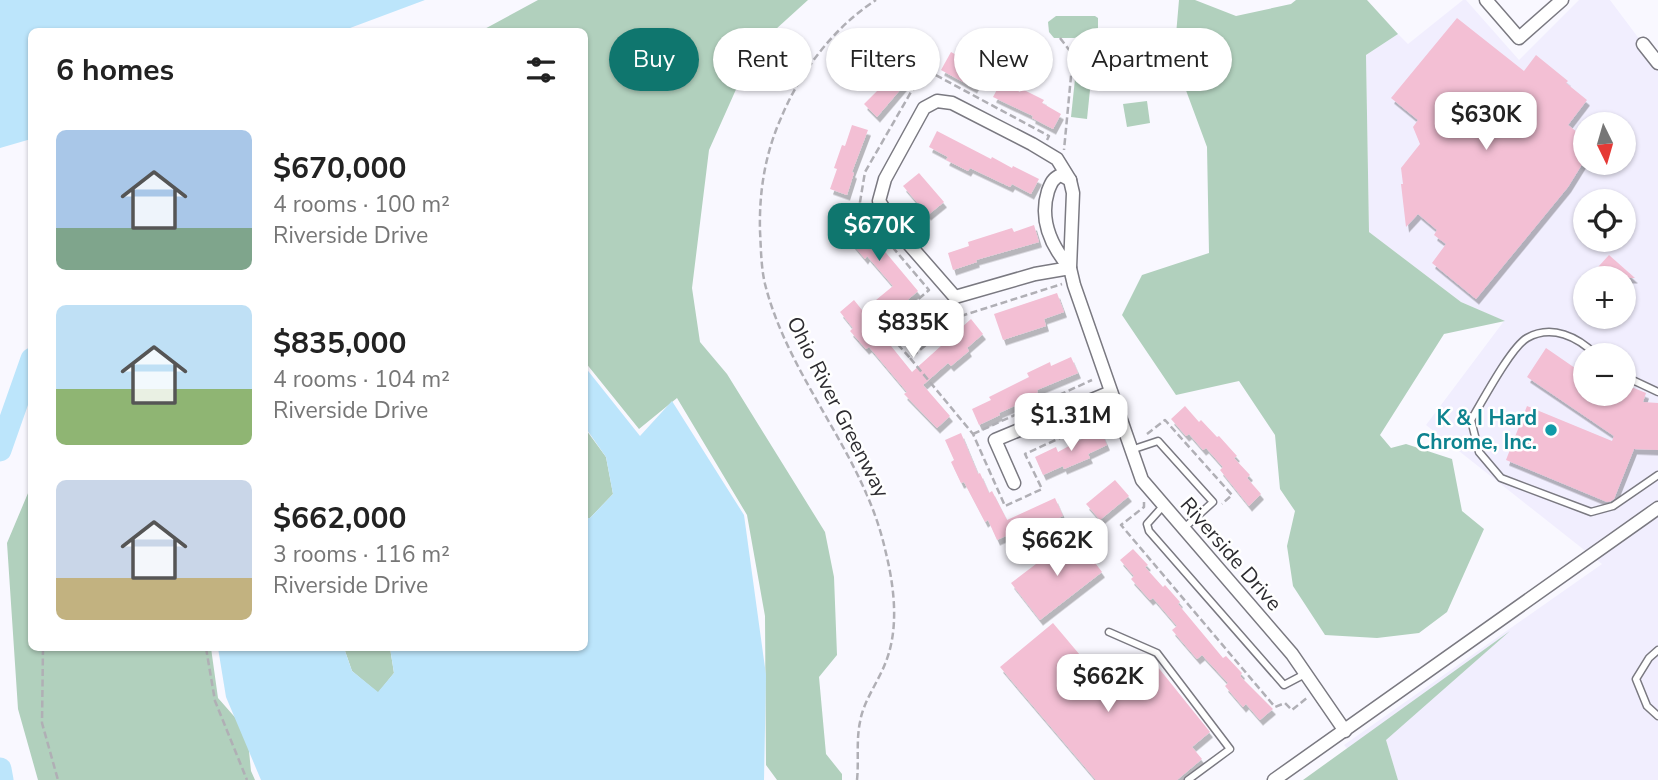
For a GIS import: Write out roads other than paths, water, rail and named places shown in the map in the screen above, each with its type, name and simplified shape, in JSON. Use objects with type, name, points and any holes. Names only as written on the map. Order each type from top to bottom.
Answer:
[{"type":"street","points":[[1486,0],[1519,38],[1562,0]]},
{"type":"street","points":[[1643,44],[1658,63]]},
{"type":"street","points":[[937,101],[953,103],[1032,144],[1059,162],[1073,194],[1070,268],[1035,274],[955,297],[900,234],[879,201],[885,179],[924,107],[937,101]]},
{"type":"street","points":[[1069,180],[1061,174],[1053,180],[1045,211],[1051,240],[1070,268]]},
{"type":"street","name":"Riverside Drive","points":[[1070,268],[1142,480],[1292,654],[1345,731]]},
{"type":"street","points":[[1014,483],[995,440],[1111,392]]},
{"type":"street","points":[[1274,780],[1658,508]]},
{"type":"lane","points":[[1579,343],[1567,334],[1541,332],[1525,339],[1471,420],[1479,452],[1501,478],[1591,512],[1613,506],[1658,475]]},
{"type":"lane","points":[[1636,382],[1658,392]]},
{"type":"lane","points":[[1131,450],[1158,441],[1213,502],[1184,528]]},
{"type":"lane","points":[[1164,505],[1147,524],[1149,531],[1284,685],[1305,674]]},
{"type":"lane","points":[[1109,632],[1157,653],[1230,749],[1188,780]]},
{"type":"lane","points":[[1658,650],[1649,658],[1636,679],[1647,706],[1658,716]]},
{"type":"water","points":[[0,0],[425,0],[350,28],[28,28],[28,140],[0,148]]},
{"type":"water","points":[[588,371],[640,436],[672,401],[744,515],[766,675],[764,780],[261,780],[226,697],[218,651],[345,651],[352,671],[378,692],[394,673],[390,651],[588,651],[588,518],[613,494],[606,457],[588,431]]},
{"type":"waterway","points":[[0,450],[28,370]]},
{"type":"waterway","points":[[0,769],[2,780]]},
{"type":"place","name":"K & I Hard Chrome, Inc.","points":[[1551,430]]}]
